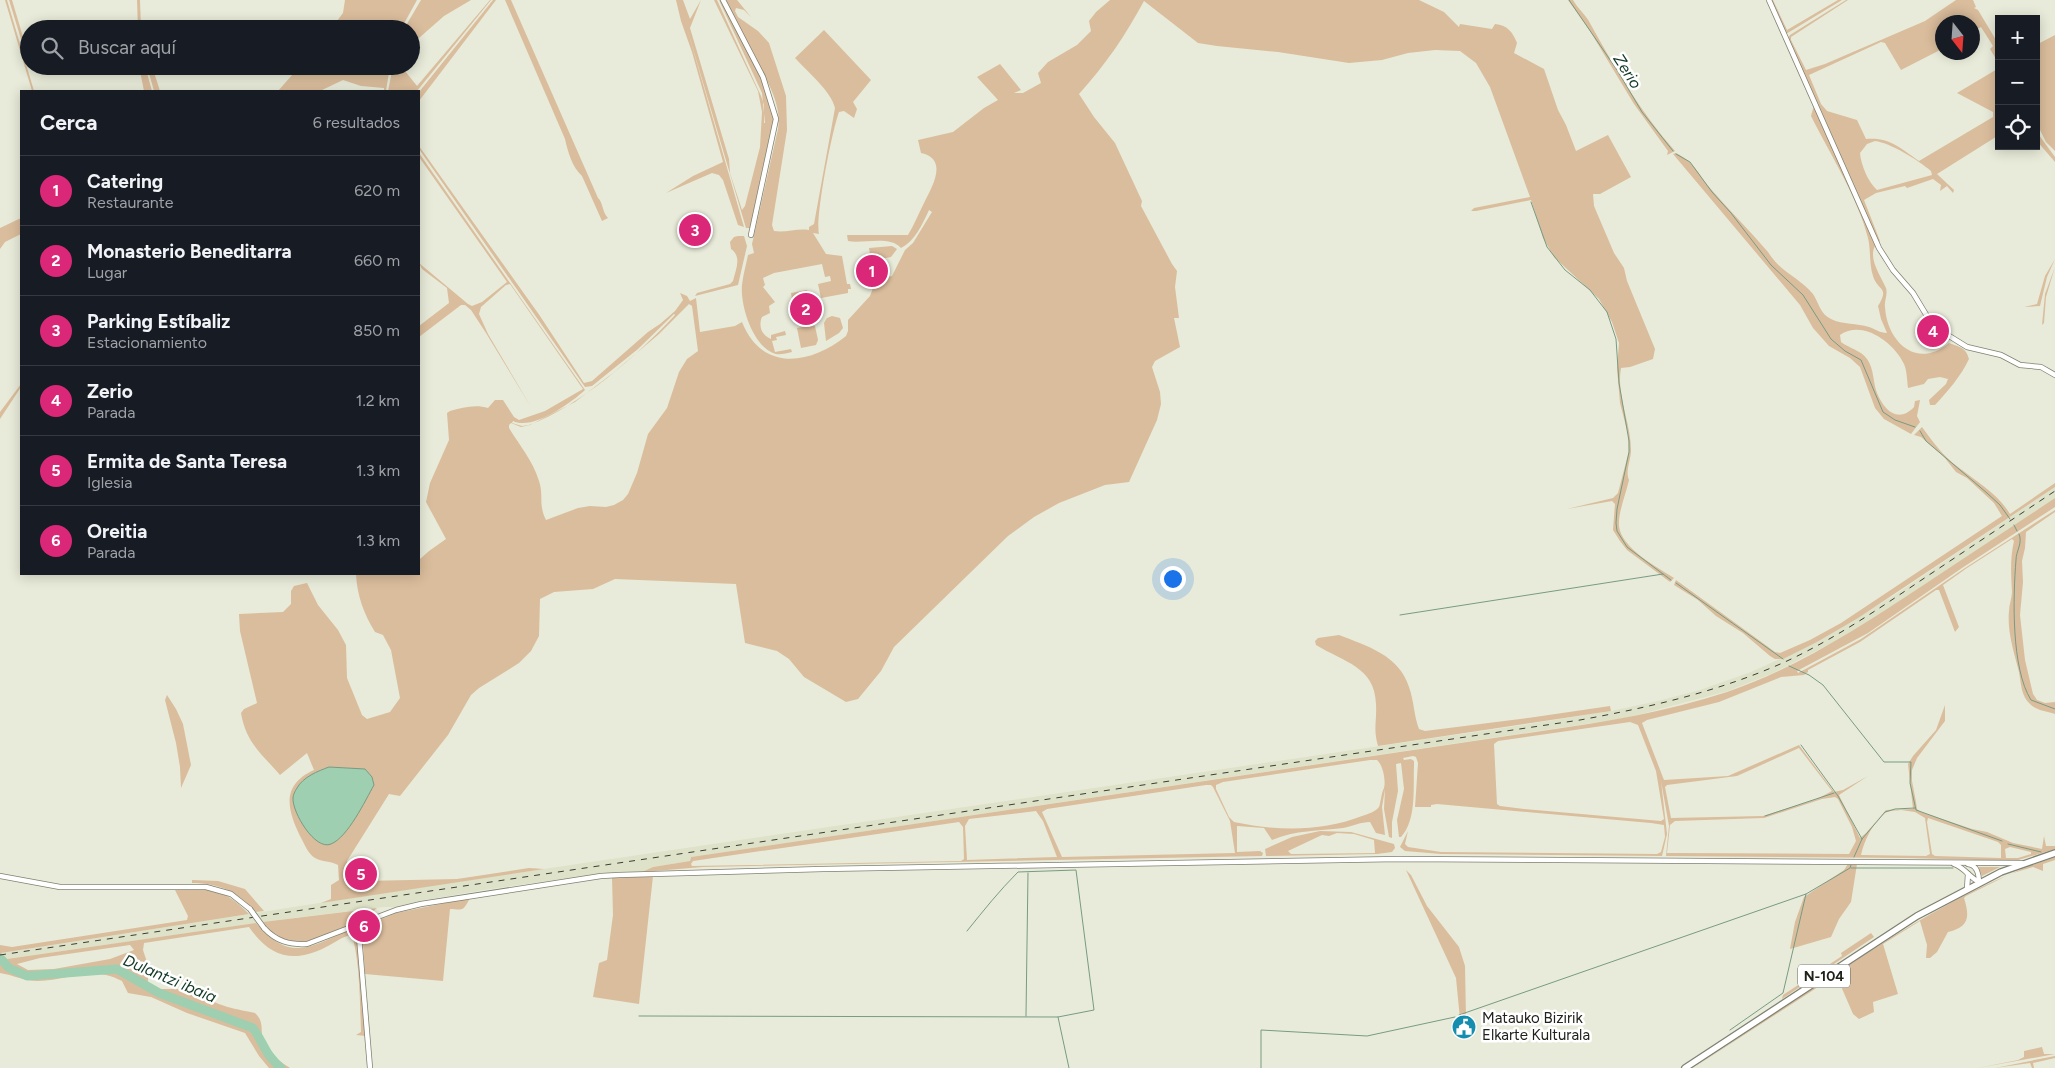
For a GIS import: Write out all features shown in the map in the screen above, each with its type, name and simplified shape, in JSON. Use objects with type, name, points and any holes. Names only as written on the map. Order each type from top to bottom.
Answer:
[{"type":"main road","name":"N-104","points":[[1685,1068],[1887,935],[1966,889],[2022,863],[2055,853]]},
{"type":"street","points":[[723,0],[763,77],[776,119],[751,235]]},
{"type":"street","points":[[1769,0],[1879,248],[1893,270],[1916,298],[1933,326],[1967,347],[2001,355],[2020,365],[2041,367],[2055,375]]},
{"type":"street","points":[[0,876],[60,888],[206,886],[217,888],[231,894],[250,909],[264,928],[277,940],[296,945],[321,940],[396,910],[422,904],[619,875],[833,869],[1399,859],[2022,863]]},
{"type":"street","points":[[1948,862],[1965,869],[1968,874],[1979,882]]},
{"type":"street","points":[[1965,869],[1969,863]]},
{"type":"street","points":[[1969,863],[1979,874],[1979,882]]},
{"type":"street","points":[[1966,889],[1968,874]]},
{"type":"street","points":[[358,924],[370,1068]]},
{"type":"shaded area","points":[[5,0],[7,0],[20,44],[20,51]]},
{"type":"shaded area","points":[[9,0],[12,0],[20,27],[20,36]]},
{"type":"shaded area","points":[[137,0],[140,0],[141,20],[138,20]]},
{"type":"shaded area","points":[[345,0],[417,0],[406,20],[338,20],[343,13]]},
{"type":"shaded area","points":[[421,0],[471,0],[444,16],[420,37],[420,20],[409,20]]},
{"type":"shaded area","points":[[491,0],[418,90],[388,90],[391,75],[408,75],[417,86]]},
{"type":"shaded area","points":[[493,0],[496,0],[420,100],[420,91]]},
{"type":"shaded area","points":[[505,0],[511,0],[601,202],[608,218],[602,221],[582,176],[571,159],[565,139]]},
{"type":"shaded area","points":[[676,0],[683,0],[690,19],[701,0],[690,28],[729,159],[730,173],[742,210],[745,206],[760,147],[762,112],[758,91],[714,0],[717,0],[763,102],[762,93],[719,0],[721,0],[762,80],[774,117],[750,228],[746,228],[686,25],[744,227],[738,225],[723,180],[719,175],[712,173],[666,193],[693,176],[723,162]]},
{"type":"shaded area","points":[[726,0],[737,0],[751,17],[744,10],[736,8],[735,11],[738,17],[758,31],[769,43],[786,96],[787,130],[772,225],[774,231],[809,230],[809,227],[814,224],[835,108],[824,88],[795,58],[824,30],[871,80],[853,102],[857,109],[854,118],[844,111],[839,112],[819,210],[819,234],[813,233],[826,254],[842,256],[847,284],[850,284],[851,289],[848,289],[848,293],[821,298],[818,284],[831,281],[830,276],[825,277],[822,264],[774,273],[763,278],[765,285],[763,287],[775,302],[769,306],[770,313],[762,317],[761,327],[765,336],[771,339],[771,335],[785,331],[786,335],[776,337],[777,340],[772,341],[775,352],[791,349],[792,352],[782,354],[773,353],[759,342],[749,324],[742,294],[742,281],[748,255],[754,253],[752,244],[778,129],[779,117],[774,95],[746,43]]},
{"type":"shaded area","points":[[1110,0],[1419,0],[1444,12],[1459,27],[1460,24],[1492,29],[1495,24],[1509,30],[1517,43],[1514,53],[1544,69],[1558,110],[1576,151],[1608,135],[1631,177],[1600,194],[1593,194],[1594,206],[1614,253],[1624,268],[1627,281],[1655,349],[1653,359],[1621,368],[1620,389],[1629,429],[1631,450],[1629,480],[1621,509],[1619,526],[1621,534],[1633,549],[1650,563],[1674,578],[1670,582],[1627,550],[1613,530],[1615,504],[1612,501],[1567,509],[1613,498],[1618,493],[1629,451],[1628,434],[1620,403],[1617,368],[1619,343],[1612,322],[1599,299],[1554,257],[1543,238],[1531,200],[1471,211],[1474,208],[1530,197],[1490,87],[1476,63],[1460,51],[1435,50],[1408,53],[1382,60],[1349,63],[1278,52],[1198,43],[1144,1],[1130,26],[1098,72],[1079,94],[1094,117],[1115,143],[1142,201],[1141,206],[1177,271],[1175,287],[1179,318],[1174,318],[1180,347],[1155,361],[1152,367],[1160,392],[1161,404],[1157,420],[1129,482],[1105,485],[1059,503],[1034,517],[1008,536],[894,647],[881,671],[858,699],[846,702],[804,677],[789,659],[777,651],[745,643],[736,584],[615,579],[593,589],[554,592],[540,599],[539,636],[531,651],[519,663],[471,695],[448,735],[400,796],[389,794],[347,861],[348,886],[362,884],[364,881],[457,879],[529,868],[544,869],[321,903],[331,899],[331,885],[339,880],[338,865],[318,859],[310,854],[296,826],[290,807],[292,790],[296,783],[303,776],[314,770],[307,753],[280,775],[256,747],[247,732],[241,713],[244,709],[257,703],[240,631],[239,614],[283,612],[291,604],[291,591],[294,586],[307,583],[318,605],[338,630],[346,645],[347,678],[362,715],[367,719],[390,712],[400,698],[391,650],[383,635],[375,632],[368,618],[360,597],[356,575],[420,575],[420,559],[446,539],[426,502],[430,483],[449,440],[447,413],[469,407],[488,408],[495,400],[503,400],[514,417],[519,420],[545,411],[583,389],[510,284],[506,285],[481,307],[479,314],[488,334],[531,407],[486,333],[471,310],[465,305],[461,305],[420,336],[420,325],[449,303],[447,288],[422,269],[420,264],[472,306],[482,302],[507,282],[420,158],[420,154],[585,390],[571,402],[540,419],[521,423],[513,421],[512,423],[522,426],[536,422],[530,425],[521,427],[511,423],[509,425],[509,428],[530,460],[536,474],[540,486],[542,509],[546,520],[578,508],[590,506],[606,507],[623,500],[628,494],[637,473],[648,434],[667,408],[679,372],[687,359],[698,351],[692,306],[689,304],[659,334],[633,356],[674,314],[638,349],[592,386],[585,387],[420,150],[420,147],[540,316],[584,383],[592,381],[675,311],[683,300],[680,293],[687,296],[690,301],[696,298],[700,332],[735,326],[742,322],[751,338],[762,349],[774,356],[788,359],[803,357],[832,346],[846,336],[848,320],[870,296],[876,280],[892,276],[905,250],[913,243],[932,212],[929,210],[914,237],[901,248],[896,244],[883,241],[848,241],[847,235],[908,235],[931,189],[936,174],[934,161],[929,156],[921,153],[918,140],[953,132],[984,108],[998,100],[977,77],[1000,64],[1021,90],[1014,93],[1023,93],[1041,83],[1038,73],[1048,62],[1077,45],[1091,31],[1089,21]]},
{"type":"shaded area","points":[[1568,0],[1573,0],[1587,19],[1629,90],[1675,151],[1667,155],[1668,151],[1634,104],[1590,31]]},
{"type":"shaded area","points":[[1770,0],[1773,0],[1787,30],[1838,0],[1842,0],[1786,34]]},
{"type":"shaded area","points":[[1848,0],[1791,37],[1806,70],[1825,64],[1925,21],[1956,0],[1973,0],[1976,7],[1974,8],[1978,10],[1995,38],[1995,57],[1990,49],[1993,46],[1980,28],[1980,15],[1935,15],[1935,53],[1901,70],[1885,43],[1881,42],[1809,75],[1821,104],[1827,111],[1857,120],[1866,139],[1888,142],[1919,161],[1993,117],[1993,112],[1957,93],[1995,70],[1995,138],[1937,174],[1954,190],[1953,193],[1947,186],[1940,191],[1941,185],[1933,179],[1907,188],[1905,186],[1876,193],[1864,200],[1879,242],[1788,38]],"holes":[[[1875,141],[1896,148],[1931,171],[1932,175],[1877,190],[1866,173],[1860,153],[1867,144]]]},
{"type":"shaded area","points":[[2055,35],[2055,151],[2046,142],[2040,130],[2040,43]]},
{"type":"shaded area","points":[[27,75],[29,75],[34,90],[32,90]]},
{"type":"shaded area","points":[[141,75],[148,75],[152,90],[144,90]]},
{"type":"shaded area","points":[[150,75],[155,75],[160,90],[154,90]]},
{"type":"shaded area","points":[[292,75],[389,75],[386,90],[384,88],[361,86],[343,80],[322,90],[279,90]]},
{"type":"shaded area","points":[[1814,105],[1875,246],[1873,251],[1874,262],[1886,288],[1885,307],[1891,331],[1898,341],[1915,353],[1926,354],[1937,351],[1949,343],[1964,350],[1968,355],[1969,359],[1949,389],[1935,405],[1930,405],[1929,400],[1946,384],[1948,379],[1940,377],[1928,379],[1924,384],[1908,388],[1904,364],[1893,348],[1885,341],[1868,332],[1858,330],[1840,335],[1841,342],[1867,359],[1871,367],[1877,393],[1883,405],[1892,413],[1897,415],[1908,412],[1914,407],[1915,401],[1920,400],[1917,416],[1920,422],[1911,434],[1884,419],[1875,408],[1860,367],[1850,358],[1829,346],[1813,328],[1800,305],[1673,154],[1676,153],[1683,157],[1692,165],[1773,259],[1808,288],[1827,317],[1836,321],[1864,326],[1887,333],[1878,306],[1883,292],[1873,276],[1869,243],[1858,207],[1811,116]]},
{"type":"shaded area","points":[[2040,136],[2055,157],[2055,162],[2040,145]]},
{"type":"shaded area","points":[[20,218],[20,234],[5,242],[0,249],[0,228]]},
{"type":"shaded area","points":[[744,236],[747,246],[738,285],[695,296],[697,293],[730,284],[733,281],[737,268],[737,259],[731,249],[730,242],[734,237]]},
{"type":"shaded area","points":[[892,246],[897,249],[891,257],[871,261],[869,248]]},
{"type":"shaded area","points":[[2055,259],[2047,277],[2040,306],[2024,307],[2037,304],[2045,276]]},
{"type":"shaded area","points":[[2055,267],[2046,297],[2044,323],[2042,325],[2045,294]]},
{"type":"shaded area","points":[[807,290],[809,302],[793,305],[791,293]]},
{"type":"shaded area","points":[[832,316],[840,318],[843,328],[839,333],[826,341],[824,323],[827,318]]},
{"type":"shaded area","points":[[815,326],[818,340],[816,345],[801,348],[797,328]]},
{"type":"shaded area","points":[[20,385],[20,389],[0,419],[0,412]]},
{"type":"shaded area","points":[[1922,427],[1953,463],[1993,494],[2010,514],[2055,483],[2055,487],[1858,618],[1783,659],[1775,659],[1770,656],[1743,633],[1674,585],[1676,580],[1775,652],[1780,653],[1810,640],[1841,623],[2002,516],[1994,503],[1967,478],[1956,472],[1944,457],[1921,437],[1914,435]]},
{"type":"shaded area","points":[[2055,487],[2055,498],[1848,635],[1773,673],[1728,691],[1626,718],[691,857],[690,861],[653,867],[642,872],[607,873],[483,890],[419,901],[399,907],[384,907],[293,918],[6,959],[1,953],[434,885],[1516,726],[1611,711],[1658,701],[1700,690],[1751,672],[1817,642],[1896,594]]},
{"type":"shaded area","points":[[2055,498],[2055,507],[1868,633],[1797,671],[1798,673],[1861,639],[1965,568],[2055,510],[2055,512],[2026,532],[2022,561],[2023,582],[2020,615],[2025,660],[2033,694],[2037,700],[2045,703],[2055,702],[2055,714],[2033,706],[2027,701],[2022,689],[2009,627],[2009,608],[2012,592],[2011,560],[2014,541],[2012,539],[1943,585],[1959,627],[1955,632],[1939,590],[1936,590],[1860,642],[1808,670],[1804,675],[1781,677],[1719,702],[1647,720],[1642,723],[1664,780],[1728,776],[1799,745],[1834,792],[1843,790],[1868,776],[1839,795],[1860,838],[1886,810],[1913,809],[1908,764],[1936,730],[1945,705],[1945,721],[1917,758],[1912,770],[1917,809],[1972,829],[1987,832],[2013,843],[2042,849],[2044,836],[2046,846],[2055,846],[2055,849],[2015,861],[1666,856],[1669,826],[1661,781],[1667,834],[1662,856],[1441,854],[1405,851],[1400,847],[1408,831],[1405,844],[1408,847],[1441,852],[1657,854],[1661,852],[1665,837],[1664,825],[1651,823],[1437,804],[1431,805],[1431,807],[1415,807],[1418,763],[1416,757],[1413,756],[1403,758],[1404,760],[1411,759],[1414,761],[1414,793],[1410,822],[1401,837],[1399,837],[1397,820],[1404,789],[1401,763],[1396,764],[1398,791],[1392,822],[1392,838],[1389,837],[1384,809],[1385,789],[1382,807],[1385,835],[1376,833],[1370,822],[1343,828],[1298,833],[1272,840],[1264,828],[1237,826],[1237,852],[1260,851],[1263,853],[1262,856],[703,867],[642,872],[653,867],[690,861],[691,857],[1565,728],[1635,716],[1704,699],[1753,682],[1826,646],[1896,603]],"holes":[[[1630,722],[1638,725],[1656,771],[1664,819],[1661,821],[1500,806],[1497,804],[1494,744],[1498,741]],[[1799,748],[1832,791],[1817,799],[1763,816],[1671,818],[1665,787],[1667,785],[1737,776]],[[1370,760],[1377,760],[1379,762],[1385,781],[1379,807],[1373,812],[1331,825],[1299,828],[1266,827],[1234,822],[1229,817],[1216,789],[1216,785],[1223,782]],[[1206,785],[1213,787],[1230,821],[1235,853],[1062,857],[1042,812],[1047,809]],[[1835,797],[1838,799],[1852,827],[1856,841],[1849,854],[1667,853],[1670,825],[1675,821],[1764,818],[1822,799]],[[1036,811],[1043,821],[1057,857],[967,860],[965,826],[969,819]],[[1889,811],[1915,812],[1925,818],[1930,854],[1926,856],[1861,855],[1864,844],[1873,827]],[[1928,818],[1998,842],[2001,845],[2001,858],[1935,856],[1932,854]],[[959,822],[963,827],[964,859],[961,861],[692,866],[693,861]],[[2010,847],[2031,852],[2031,854],[2018,858],[2006,858],[2005,849]]]},
{"type":"shaded area","points":[[1339,635],[1381,653],[1398,667],[1409,687],[1419,729],[1425,731],[1610,706],[1611,711],[1378,746],[1375,730],[1376,704],[1370,682],[1356,667],[1316,645],[1315,641],[1318,638]]},
{"type":"shaded area","points":[[167,695],[183,724],[191,765],[181,788],[176,743],[165,700]]},
{"type":"shaded area","points":[[329,767],[365,769],[372,777],[374,785],[356,818],[344,834],[331,844],[325,845],[318,842],[300,821],[293,798],[303,781]]},
{"type":"shaded area","points":[[1320,831],[1351,832],[1394,844],[1395,848],[1392,852],[1377,854],[1266,856],[1265,849],[1292,837]],"holes":[[[1337,833],[1354,834],[1374,840],[1375,853],[1291,854],[1288,851],[1322,835],[1329,836]]]},
{"type":"shaded area","points":[[2055,857],[2055,860],[2043,864],[2043,871],[2033,867],[2012,873]]},
{"type":"shaded area","points":[[358,858],[364,875],[359,877],[353,860]]},
{"type":"shaded area","points":[[1848,864],[1857,864],[1851,902],[1839,919],[1831,937],[1790,949],[1795,922],[1804,897],[1844,870]]},
{"type":"shaded area","points":[[1978,867],[2000,867],[1982,876]]},
{"type":"shaded area","points":[[1406,870],[1411,875],[1427,906],[1459,947],[1465,966],[1466,1018],[1460,1019],[1456,978]]},
{"type":"shaded area","points":[[653,876],[639,1004],[593,997],[599,963],[607,960],[613,915],[612,878]]},
{"type":"shaded area","points":[[2007,876],[1964,898],[1967,916],[1964,924],[1948,932],[1937,952],[1930,958],[1926,958],[1927,945],[1920,921],[1883,944],[1898,994],[1873,1002],[1874,1012],[1859,1019],[1853,1014],[1837,977],[1832,978],[1693,1068],[1912,925],[1967,894]]},
{"type":"shaded area","points":[[192,880],[218,881],[245,889],[264,911],[256,912],[242,899],[227,890],[202,883],[192,883]]},
{"type":"shaded area","points":[[174,888],[197,888],[215,891],[232,899],[249,914],[1,953],[7,959],[256,923],[279,943],[299,948],[321,943],[347,931],[355,932],[366,1036],[356,1035],[361,1032],[359,983],[355,946],[350,935],[314,952],[293,956],[283,955],[274,951],[265,945],[249,927],[144,943],[143,950],[148,965],[148,983],[159,989],[196,989],[216,1003],[255,1013],[260,1020],[264,1047],[270,1054],[290,1068],[269,1068],[245,1033],[187,1013],[151,997],[128,993],[122,981],[111,976],[90,974],[38,981],[0,973],[0,945],[12,947],[187,920],[188,916]],"holes":[[[130,945],[134,950],[110,959],[54,969],[28,970],[17,964],[40,958]]]},
{"type":"shaded area","points":[[470,898],[463,909],[450,909],[443,981],[365,974],[362,929],[365,926],[396,913]]},
{"type":"shaded area","points":[[377,908],[364,918],[309,941],[299,942],[281,938],[263,922]]},
{"type":"shaded area","points":[[1871,933],[1874,937],[1782,999],[1783,995],[1842,956],[1841,953]]},
{"type":"shaded area","points":[[2042,1047],[2044,1054],[2055,1054],[1978,1068],[2018,1060],[2024,1057],[2024,1051]]},
{"type":"shaded area","points":[[2055,1056],[2055,1058],[2033,1063],[2034,1068],[2032,1068],[2030,1063],[1995,1068]]},
{"type":"waterway","name":"Zerio","points":[[1569,0],[1617,70],[1642,112],[1673,151]]},
{"type":"waterway","name":"Zerio","points":[[1676,154],[1690,162],[1771,265],[1803,295],[1831,339],[1845,351],[1861,360],[1883,412],[1895,420],[1915,427]]},
{"type":"waterway","points":[[1531,202],[1547,247],[1565,270],[1590,290],[1607,312],[1616,339],[1619,383],[1629,441],[1629,452],[1617,509],[1617,531],[1627,547],[1671,580]]},
{"type":"waterway","name":"Zerio","points":[[1920,431],[1926,441],[2000,505],[2010,519]]},
{"type":"waterway","name":"Zerio","points":[[2014,525],[2017,531]]},
{"type":"waterway","name":"Zerio","points":[[2019,534],[2020,541],[2016,557],[2014,612],[2020,670],[2024,686],[2031,700],[2055,709]]},
{"type":"waterway","points":[[1400,615],[1663,574]]},
{"type":"waterway","points":[[1676,583],[1783,659]]},
{"type":"waterway","points":[[1789,666],[1809,675],[1823,685],[1884,762],[1911,762],[1910,783],[1916,810],[2002,841]]},
{"type":"waterway","points":[[1801,745],[1838,796],[1862,839]]},
{"type":"waterway","points":[[1765,816],[1834,793]]},
{"type":"waterway","points":[[1854,857],[1862,839],[1885,812],[1895,809],[1915,808]]},
{"type":"waterway","points":[[2008,844],[2041,852]]},
{"type":"waterway","points":[[1459,1015],[1806,894],[1850,868],[1851,865]]},
{"type":"waterway","points":[[1851,868],[1953,868]]},
{"type":"waterway","points":[[639,1016],[1058,1017],[1094,1010],[1076,870],[1018,872],[967,931]]},
{"type":"waterway","points":[[1026,1016],[1028,873]]},
{"type":"waterway","points":[[1730,1030],[1783,993],[1806,894]]},
{"type":"waterway","name":"Dulantzi ibaia","points":[[0,958],[9,968],[27,976],[117,969],[159,993],[253,1028],[268,1053],[281,1068]]},
{"type":"waterway","points":[[1058,1017],[1069,1068]]},
{"type":"waterway","points":[[1261,1068],[1261,1030],[1367,1036],[1455,1017]]},
{"type":"railway","points":[[0,955],[1580,720],[1633,710],[1737,681],[1787,661],[1838,634],[2055,491]]},
{"type":"place","name":"Parking Estíbaliz","points":[[695,230]]},
{"type":"place","name":"Catering","points":[[872,271]]},
{"type":"place","name":"Monasterio Beneditarra","points":[[806,309]]},
{"type":"place","name":"Zerio","points":[[1933,331]]},
{"type":"place","name":"Ermita de Santa Teresa","points":[[361,874]]},
{"type":"place","name":"Oreitia","points":[[364,926]]},
{"type":"place","name":"Matauko Bizirik Elkarte Kulturala","points":[[1464,1027]]}]
